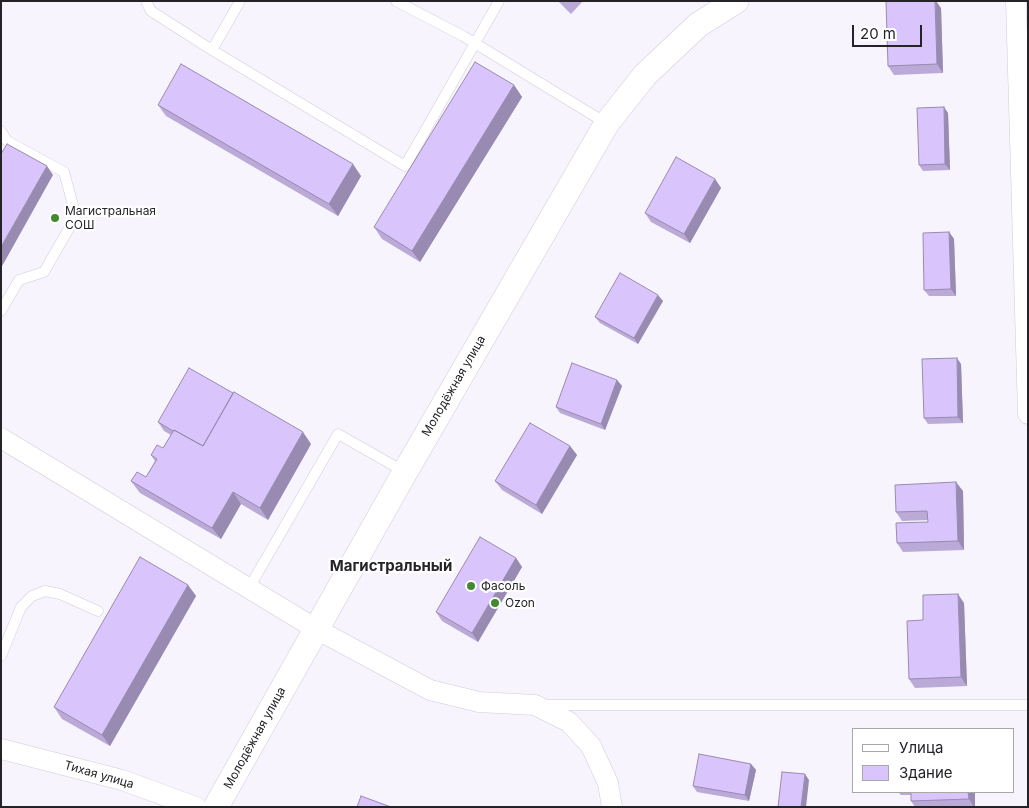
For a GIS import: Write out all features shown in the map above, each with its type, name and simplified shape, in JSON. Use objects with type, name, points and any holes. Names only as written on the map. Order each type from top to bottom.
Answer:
[{"type":"street","name":"Молодёжная улица","points":[[216,807],[405,472],[607,123],[645,75],[698,25],[736,1]]},
{"type":"street","points":[[1016,1],[1028,414]]},
{"type":"street","points":[[1,438],[316,629],[430,690],[479,702],[535,705],[569,722],[591,746],[608,783],[612,807]]},
{"type":"street","name":"Тихая улица","points":[[1,749],[122,780],[196,807]]},
{"type":"lane","points":[[146,1],[151,11],[404,166],[476,44],[499,1]]},
{"type":"lane","points":[[212,50],[240,1]]},
{"type":"lane","points":[[396,1],[476,44],[607,123]]},
{"type":"lane","points":[[1,131],[7,141],[64,172],[76,216],[44,272],[19,280],[1,311]]},
{"type":"lane","points":[[249,588],[338,434],[405,472]]},
{"type":"lane","points":[[1,656],[21,607],[32,596],[45,591],[60,594],[98,610]]},
{"type":"lane","points":[[535,705],[1028,705]]},
{"type":"building","points":[[886,1],[935,1],[937,64],[888,66]]},
{"type":"building","points":[[475,62],[514,85],[412,251],[374,227]]},
{"type":"building","points":[[181,64],[353,164],[329,204],[158,105]]},
{"type":"building","points":[[944,107],[945,164],[919,165],[917,108]]},
{"type":"building","points":[[7,144],[47,166],[1,247],[1,154]]},
{"type":"building","points":[[676,157],[715,179],[684,234],[645,213]]},
{"type":"building","points":[[949,232],[951,289],[924,290],[923,233]]},
{"type":"building","points":[[620,273],[658,295],[634,338],[595,317]]},
{"type":"building","points":[[957,358],[958,417],[924,418],[922,359]]},
{"type":"building","points":[[572,363],[617,380],[601,424],[556,407]]},
{"type":"building","points":[[189,368],[233,393],[203,446],[158,422]]},
{"type":"building","points":[[234,392],[303,432],[260,508],[233,492],[212,528],[131,481],[137,472],[146,477],[157,459],[151,455],[157,445],[163,448],[174,430],[203,446]]},
{"type":"building","points":[[530,423],[570,446],[536,505],[495,481]]},
{"type":"building","points":[[956,482],[958,541],[897,543],[896,523],[928,522],[927,511],[896,512],[895,485]]},
{"type":"building","points":[[480,537],[516,558],[472,633],[436,612]]},
{"type":"building","points":[[140,557],[188,585],[102,735],[54,707]]},
{"type":"building","points":[[958,594],[961,677],[909,679],[907,621],[923,620],[923,595]]},
{"type":"building","points":[[699,754],[751,764],[745,795],[693,786]]},
{"type":"building","points":[[782,772],[805,774],[801,807],[778,807]]},
{"type":"building","points":[[911,793],[968,793],[969,799],[911,801]]},
{"type":"building","points":[[361,796],[391,807],[357,807]]},
{"type":"place","name":"Магистральная СОШ","points":[[55,218]]},
{"type":"place","name":"Фасоль","points":[[471,586]]},
{"type":"place","name":"Ozon","points":[[495,603]]},
{"type":"district","name":"Магистральный","points":[[391,566]]}]
